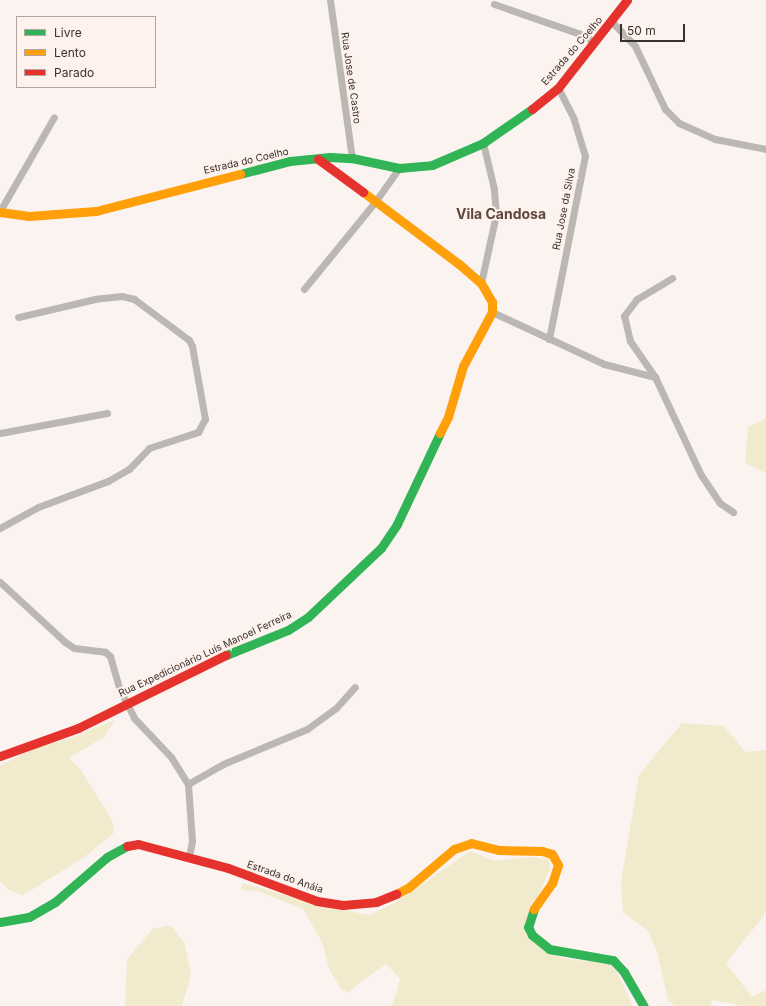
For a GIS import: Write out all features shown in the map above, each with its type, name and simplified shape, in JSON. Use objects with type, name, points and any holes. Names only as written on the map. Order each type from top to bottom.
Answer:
[{"type":"street","name":"Rua Jose de Castro","points":[[330,0],[352,158]]},
{"type":"street","name":"Estrada do Coelho","points":[[0,212],[29,216],[96,211],[290,161],[352,158],[399,168],[432,165],[483,143],[514,123],[558,88],[612,22],[627,0]]},
{"type":"street","points":[[494,4],[580,34],[595,42]]},
{"type":"street","points":[[612,22],[635,46],[666,109],[679,123],[715,139],[766,149]]},
{"type":"street","name":"Rua Jose da Silva","points":[[549,339],[584,156],[574,119],[558,88]]},
{"type":"street","points":[[0,212],[54,117]]},
{"type":"street","points":[[481,283],[496,214],[494,189],[483,143]]},
{"type":"street","points":[[318,159],[459,264],[481,283],[492,302],[492,312],[604,364],[655,376]]},
{"type":"street","points":[[304,289],[375,202],[399,168]]},
{"type":"street","points":[[672,278],[637,299],[624,316],[630,341],[655,376],[701,475],[720,503],[733,512]]},
{"type":"street","points":[[0,528],[38,507],[108,481],[129,469],[149,448],[198,432],[204,419],[192,346],[188,340],[134,299],[122,296],[95,299],[18,317]]},
{"type":"street","name":"Rua Expedicionário Luís Manoel Ferreira","points":[[0,756],[78,728],[217,659],[288,630],[308,617],[361,564],[381,548],[397,524],[448,417],[463,366],[492,312]]},
{"type":"street","points":[[0,433],[107,413]]},
{"type":"street","points":[[0,582],[65,642],[74,648],[105,652],[110,656],[125,704],[138,726],[171,757],[188,784],[192,841],[189,857]]},
{"type":"street","points":[[188,784],[228,762],[307,729],[336,708],[355,687]]},
{"type":"street","name":"Estrada do Anáia","points":[[0,922],[29,917],[55,902],[107,858],[127,846],[144,846],[189,857],[228,868],[317,901],[343,905],[376,902],[390,898],[408,888],[454,849],[463,845],[471,844],[499,850],[552,854],[558,861],[557,873],[530,919],[528,928],[532,935],[549,949],[595,955],[613,960],[624,972],[644,1006]]},
{"type":"shaded area","points":[[766,418],[766,473],[745,463],[748,427]]},
{"type":"shaded area","points":[[115,720],[104,737],[69,758],[81,770],[108,814],[114,825],[113,834],[83,858],[30,891],[22,895],[7,889],[0,881],[0,766],[32,749],[71,738]]},
{"type":"shaded area","points":[[682,723],[724,726],[745,752],[766,750],[766,911],[726,963],[752,997],[766,990],[766,1006],[744,1006],[712,1000],[711,1006],[675,1006],[668,1001],[657,951],[647,930],[623,912],[621,882],[639,775]]},
{"type":"shaded area","points":[[470,851],[495,861],[531,857],[549,859],[550,869],[528,919],[545,952],[567,959],[613,964],[633,1006],[392,1006],[400,979],[386,964],[359,983],[349,993],[341,989],[329,969],[323,944],[303,909],[258,891],[241,890],[243,883],[328,907],[369,915],[398,901]]},
{"type":"shaded area","points":[[170,925],[184,942],[191,974],[182,1006],[125,1006],[127,960],[152,929]]},
{"type":"traffic: fast","points":[[240,174],[290,161],[330,157],[352,158],[399,168],[432,165],[483,143],[532,109]]},
{"type":"traffic: fast","points":[[226,655],[288,630],[308,617],[381,548],[397,524],[440,433]]},
{"type":"traffic: fast","points":[[0,922],[29,917],[55,902],[107,857],[127,846]]},
{"type":"traffic: fast","points":[[534,909],[528,927],[532,935],[549,949],[613,960],[624,972],[644,1006]]},
{"type":"traffic: slow","points":[[0,212],[29,216],[96,211],[240,174]]},
{"type":"traffic: slow","points":[[363,192],[459,264],[481,283],[492,302],[492,312],[463,366],[448,417],[440,433]]},
{"type":"traffic: slow","points":[[396,894],[408,888],[454,849],[471,843],[499,850],[542,851],[552,854],[558,865],[552,883],[534,909]]},
{"type":"traffic: jam","points":[[532,109],[558,88],[627,0]]},
{"type":"traffic: jam","points":[[318,159],[363,192]]},
{"type":"traffic: jam","points":[[0,756],[78,728],[226,655]]},
{"type":"traffic: jam","points":[[127,846],[138,844],[228,868],[317,901],[343,905],[376,902],[396,894]]},
{"type":"district","name":"Vila Candosa","points":[[501,214]]}]
